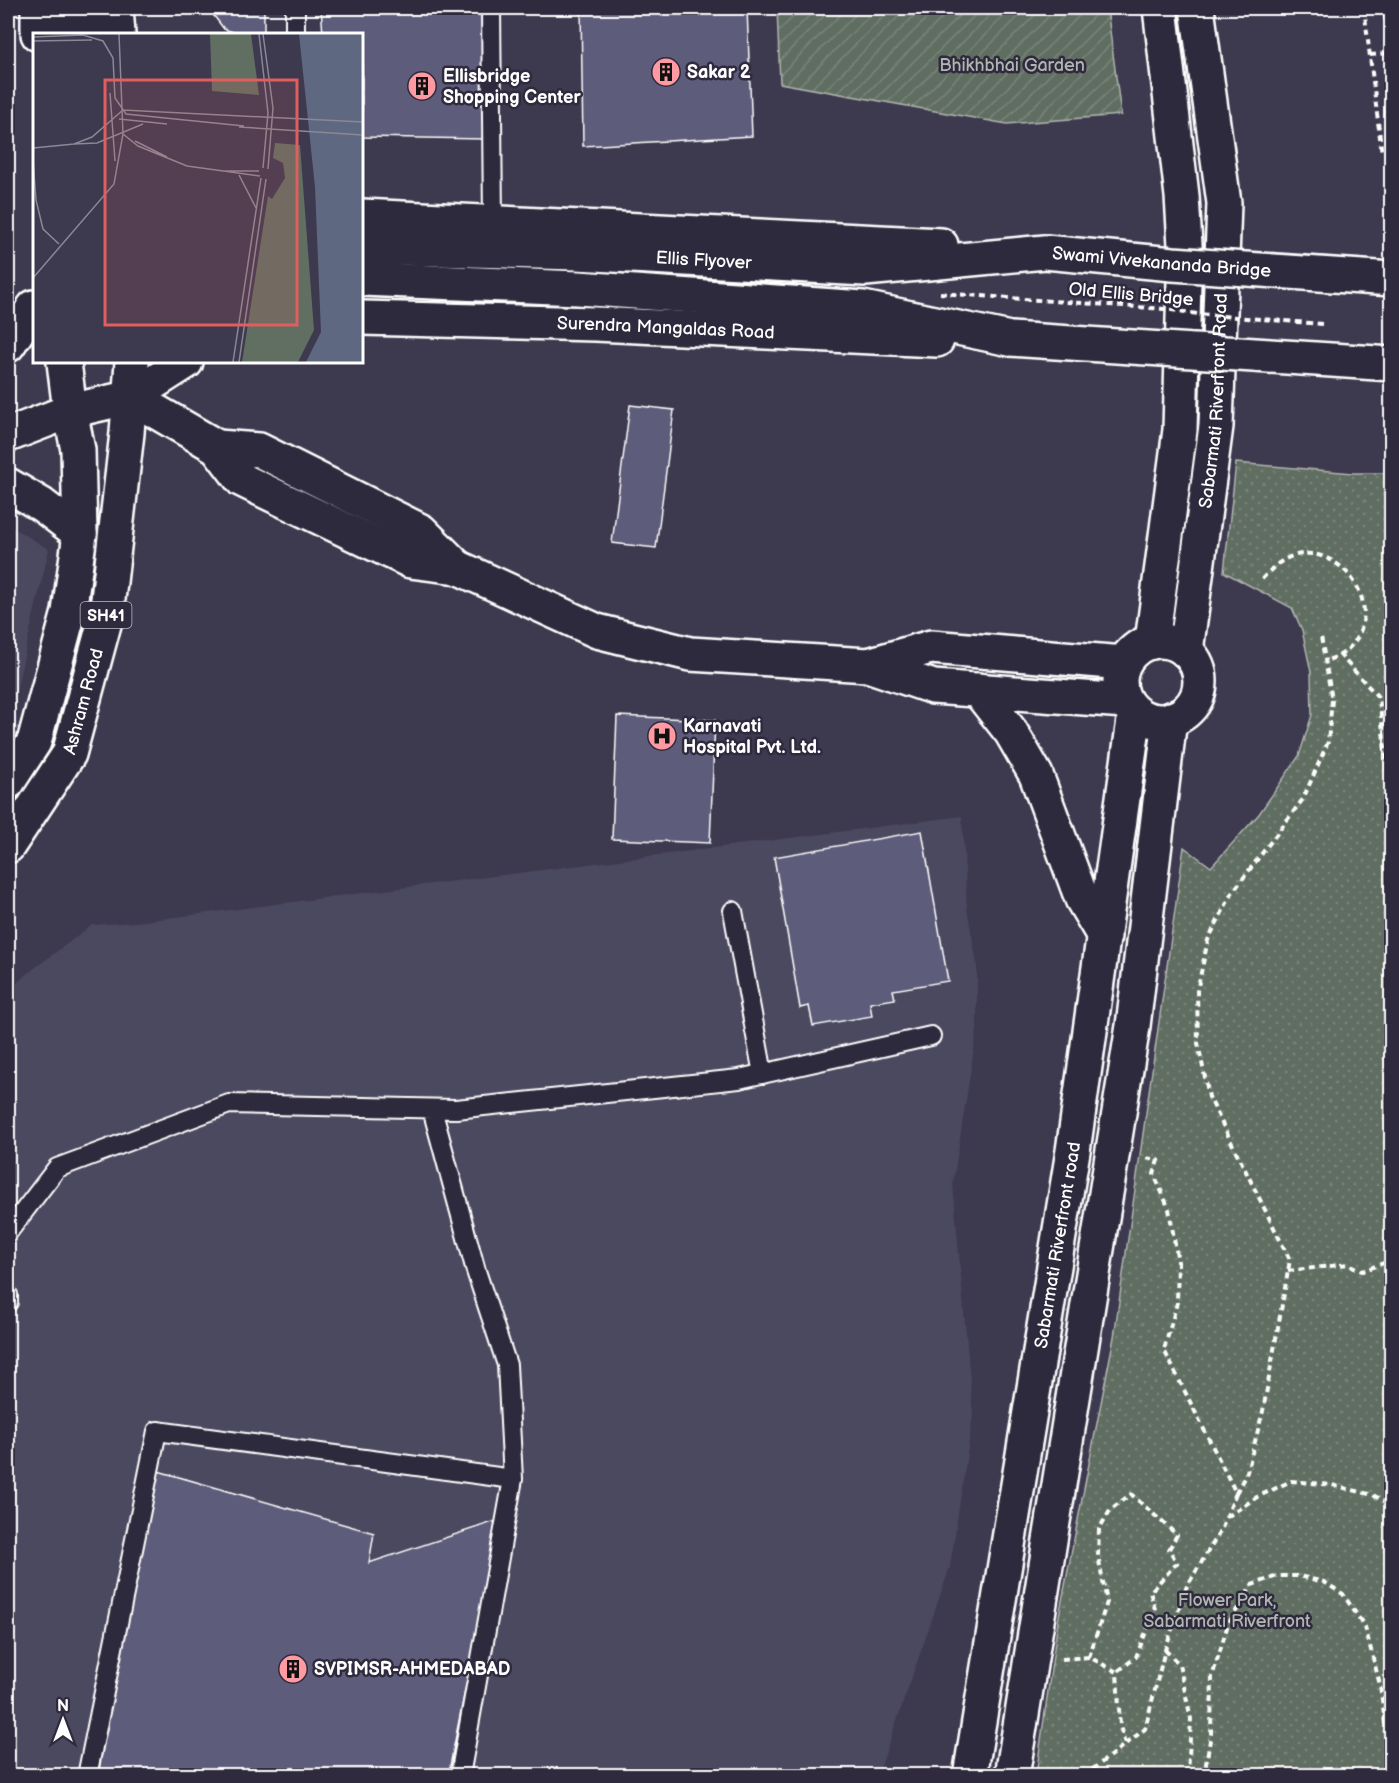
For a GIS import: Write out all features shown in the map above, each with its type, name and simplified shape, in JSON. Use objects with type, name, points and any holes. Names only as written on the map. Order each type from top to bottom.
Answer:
[{"type":"street","points":[[38,8],[38,33]]},
{"type":"street","points":[[64,8],[64,33]]},
{"type":"street","points":[[92,8],[93,33]]},
{"type":"street","points":[[116,8],[118,33]]},
{"type":"street","name":"Sabarmati Riverfront Road","points":[[1152,642],[1180,429],[1185,245],[1182,196],[1160,8]]},
{"type":"street","name":"Sabarmati Riverfront Road","points":[[1186,651],[1216,426],[1224,203],[1197,8]]},
{"type":"street","points":[[363,216],[493,222]]},
{"type":"street","name":"Swami Vivekananda Bridge","points":[[493,222],[930,244],[1392,279]]},
{"type":"street","name":"Ellis Flyover","points":[[363,247],[577,253],[866,269],[1045,252]]},
{"type":"street","name":"Ellis Flyover","points":[[363,279],[578,288],[863,308],[1010,339]]},
{"type":"street","points":[[8,345],[33,308]]},
{"type":"street","name":"Surendra Mangaldas Road","points":[[363,318],[595,324],[972,342],[1010,339]]},
{"type":"street","points":[[1010,339],[1392,364]]},
{"type":"street","name":"Ashram Road","points":[[8,782],[34,742],[69,612],[80,534],[78,450],[64,363]]},
{"type":"street","name":"Ashram Road","points":[[8,846],[69,754],[106,617],[117,534],[131,397],[132,363]]},
{"type":"street","points":[[8,435],[70,411],[131,397],[184,363]]},
{"type":"street","points":[[131,397],[217,447],[259,450],[421,531],[457,567],[597,631],[690,654],[868,665],[933,687],[1130,707],[1151,720],[1178,717],[1189,708],[1198,691],[1199,672],[1194,660],[1176,644],[1164,641],[1152,642],[1139,647],[1129,655],[1124,663],[1119,680],[1122,693],[1130,707]]},
{"type":"street","points":[[8,485],[42,505],[80,534]]},
{"type":"street","points":[[868,665],[931,647],[1124,663]]},
{"type":"street","points":[[978,690],[1011,732],[1036,775],[1082,899],[1104,936]]},
{"type":"street","name":"Sabarmati Riverfront road","points":[[970,1776],[1073,1150],[1104,936],[1130,707]]},
{"type":"street","points":[[1012,1776],[1126,1157],[1133,1026],[1170,719]]},
{"type":"street","points":[[1073,1150],[1126,1157]]},
{"type":"lane","points":[[295,8],[295,33]]},
{"type":"lane","points":[[490,8],[493,222]]},
{"type":"lane","points":[[733,910],[763,1074]]},
{"type":"lane","points":[[8,1232],[57,1168],[229,1104],[432,1109],[480,1107],[739,1079],[931,1036]]},
{"type":"lane","points":[[432,1109],[476,1271],[507,1365],[513,1479],[460,1776]]},
{"type":"lane","points":[[8,1295],[8,1302]]},
{"type":"lane","points":[[87,1776],[157,1431],[513,1479]]},
{"type":"path","points":[[1364,8],[1382,154]]},
{"type":"path","points":[[1370,55],[1390,52],[1384,8]]},
{"type":"path","name":"Old Ellis Bridge","points":[[940,292],[1323,324]]},
{"type":"path","points":[[1262,579],[1280,562],[1300,555],[1320,555],[1340,566],[1353,580],[1363,598],[1364,618],[1358,634],[1347,650],[1326,661]]},
{"type":"path","points":[[1084,1776],[1145,1729],[1165,1650],[1186,1588],[1226,1517],[1247,1472],[1263,1411],[1290,1260],[1209,1097],[1198,1043],[1197,991],[1208,940],[1232,892],[1303,799],[1328,742],[1332,700],[1321,637]]},
{"type":"path","points":[[1339,654],[1380,698],[1392,807]]},
{"type":"path","points":[[1126,1157],[1158,1160],[1154,1174],[1169,1209],[1178,1262],[1176,1304],[1164,1350],[1236,1493]]},
{"type":"path","points":[[1288,1270],[1348,1264],[1362,1271],[1392,1260]]},
{"type":"path","points":[[1226,1517],[1257,1497],[1291,1481],[1332,1485],[1373,1495],[1392,1506]]},
{"type":"path","points":[[1089,1657],[1107,1602],[1098,1556],[1099,1529],[1111,1509],[1131,1494],[1176,1536],[1169,1549],[1176,1563],[1150,1592],[1155,1609],[1136,1657],[1117,1672]]},
{"type":"path","points":[[1204,1776],[1211,1734],[1212,1677],[1228,1624],[1252,1585],[1277,1576],[1299,1576],[1324,1582],[1343,1594],[1365,1627],[1380,1685],[1388,1744],[1385,1776]]},
{"type":"path","points":[[1165,1650],[1179,1664],[1191,1719],[1188,1776]]},
{"type":"path","points":[[1053,1660],[1089,1657],[1117,1672]]},
{"type":"path","points":[[1117,1672],[1119,1726],[1125,1744]]},
{"type":"shaded area","points":[[8,525],[49,549],[8,726]]},
{"type":"shaded area","points":[[962,816],[967,908],[977,964],[977,1030],[953,1183],[973,1415],[950,1567],[878,1775],[8,1776],[8,992],[24,976],[92,925],[136,922]]},
{"type":"green space","name":"Bhikhbhai Garden","points":[[777,8],[1107,8],[1121,115],[1007,124],[780,83]]},
{"type":"green space","name":"Flower Park, Sabarmati Riverfront","points":[[1236,463],[1353,473],[1391,473],[1391,1775],[1036,1775],[1058,1621],[1114,1337],[1184,847],[1211,867],[1259,814],[1299,756],[1312,715],[1311,672],[1302,630],[1292,608],[1224,572]]},
{"type":"building","points":[[208,8],[264,8],[264,33],[236,33],[224,29]]},
{"type":"building","name":"Ellisbridge Shopping Center","points":[[321,8],[481,8],[485,139],[363,137],[363,33],[323,33]]},
{"type":"building","name":"Sakar 2","points":[[581,8],[747,8],[752,136],[583,146]]},
{"type":"building","points":[[630,405],[674,410],[656,548],[612,543]]},
{"type":"building","points":[[8,578],[12,580],[8,596]]},
{"type":"building","points":[[617,716],[715,720],[710,843],[612,839]]},
{"type":"building","points":[[922,831],[948,981],[893,990],[895,999],[870,1003],[872,1016],[813,1026],[809,1006],[800,1008],[774,857]]},
{"type":"building","name":"SVPIMSR-AHMEDABAD","points":[[151,1469],[374,1533],[369,1563],[499,1520],[448,1776],[98,1776]]},
{"type":"place","name":"Sakar 2","points":[[666,72]]},
{"type":"place","name":"Ellisbridge Shopping Center","points":[[422,86]]},
{"type":"place","name":"Karnavati Hospital Pvt. Ltd.","points":[[662,736]]},
{"type":"place","name":"SVPIMSR-AHMEDABAD","points":[[293,1669]]}]
